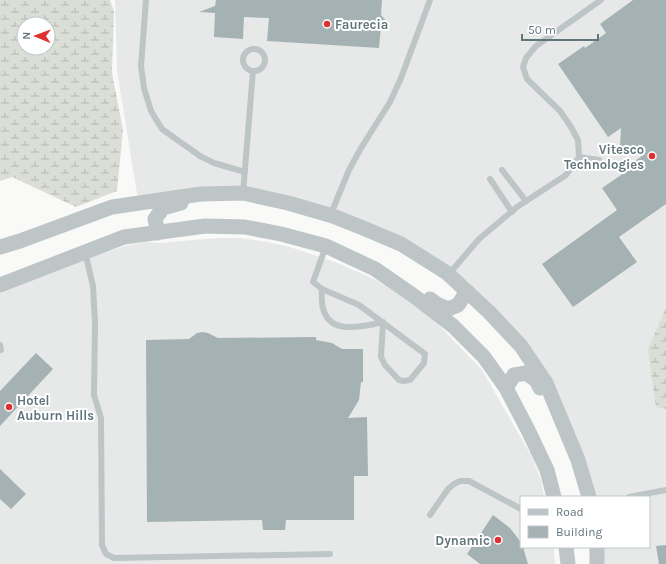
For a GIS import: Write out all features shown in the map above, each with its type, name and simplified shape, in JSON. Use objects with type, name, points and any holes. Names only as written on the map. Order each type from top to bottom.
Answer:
[{"type":"street","points":[[158,232],[155,219],[163,208],[179,203],[218,200],[243,193]]},
{"type":"street","points":[[0,247],[112,207],[201,194],[243,193],[288,203],[330,216],[401,244],[449,274],[489,312],[521,346],[546,383],[578,460],[588,496]]},
{"type":"street","points":[[0,285],[124,237],[205,226],[245,227],[281,234],[326,246],[375,269],[398,277],[437,304],[448,309],[458,305],[467,291]]},
{"type":"street","points":[[375,269],[414,296],[453,326],[484,357],[506,388],[528,430],[547,470],[554,496]]},
{"type":"street","points":[[506,388],[514,375],[526,373],[536,380],[547,401],[564,426]]},
{"type":"street","points":[[566,548],[568,564]]},
{"type":"street","points":[[597,548],[597,564]]},
{"type":"lane","points":[[146,0],[141,66],[144,88],[151,111],[162,129],[200,156],[214,163],[245,172]]},
{"type":"lane","points":[[330,216],[360,148],[390,102],[401,78],[430,0]]},
{"type":"lane","points":[[449,274],[479,239],[526,201],[566,175],[579,157],[578,140],[571,126],[560,111],[530,83],[524,67],[526,58],[536,46],[601,0]]},
{"type":"lane","points":[[243,193],[253,71]]},
{"type":"lane","points":[[579,157],[599,160]]},
{"type":"lane","points":[[502,170],[526,201]]},
{"type":"lane","points":[[490,179],[512,212]]},
{"type":"lane","points":[[326,246],[313,282],[322,289],[359,305],[383,322],[425,354],[424,363],[410,380],[399,380],[385,365],[381,357],[383,322]]},
{"type":"lane","points":[[85,252],[93,286],[95,323],[94,395],[101,418],[102,546],[106,554],[114,558],[330,554]]},
{"type":"lane","points":[[322,289],[321,302],[324,313],[328,319],[338,326],[352,328],[383,322]]},
{"type":"lane","points":[[430,515],[448,489],[460,481],[468,481],[520,508]]},
{"type":"lane","points":[[634,496],[666,490]]},
{"type":"shaded area","points":[[115,0],[666,0],[666,564],[600,564],[599,548],[650,548],[650,496],[591,496],[553,394],[442,266],[276,197],[138,200],[117,71]]},
{"type":"shaded area","points":[[217,238],[240,238],[290,247],[335,262],[376,280],[396,292],[434,320],[482,370],[532,457],[541,480],[544,496],[520,496],[520,548],[554,548],[555,564],[0,564],[0,292],[97,255],[125,246],[147,242],[158,243]]},
{"type":"green space","points":[[0,0],[110,0],[114,11],[112,73],[123,130],[117,191],[76,207],[12,177],[0,181]]},
{"type":"green space","points":[[666,308],[666,409],[656,407],[648,349]]},
{"type":"building","name":"Faurecia","points":[[216,0],[382,0],[381,15],[388,23],[381,27],[379,48],[267,41],[269,18],[244,17],[243,39],[214,37],[215,13],[199,12],[215,6]]},
{"type":"building","name":"Vitesco Technologies","points":[[633,0],[666,0],[666,204],[619,237],[637,262],[573,307],[542,264],[617,210],[602,188],[624,173],[622,170],[642,156],[625,152],[622,149],[620,146],[621,128],[608,137],[558,64],[584,46],[585,48],[606,33],[600,24]]},
{"type":"building","points":[[203,332],[218,338],[316,337],[316,340],[332,343],[342,349],[363,349],[363,382],[361,382],[359,400],[348,418],[367,417],[368,476],[354,476],[354,520],[286,520],[285,530],[263,530],[262,520],[147,522],[146,340],[189,339],[197,333]]},
{"type":"building","name":"Hotel Auburn Hills","points":[[36,353],[53,369],[0,426],[0,391]]},
{"type":"building","points":[[0,469],[26,494],[11,509],[0,499]]},
{"type":"building","name":"Dynamic","points":[[493,515],[510,528],[517,537],[520,542],[520,548],[523,548],[528,564],[480,564],[467,554]]},
{"type":"building","points":[[666,545],[666,564],[659,564],[656,546]]},
{"type":"place","name":"Faurecia","points":[[327,24]]},
{"type":"place","name":"Vitesco Technologies","points":[[652,156]]},
{"type":"place","name":"Hotel Auburn Hills","points":[[9,407]]},
{"type":"place","name":"Dynamic","points":[[498,540]]}]
